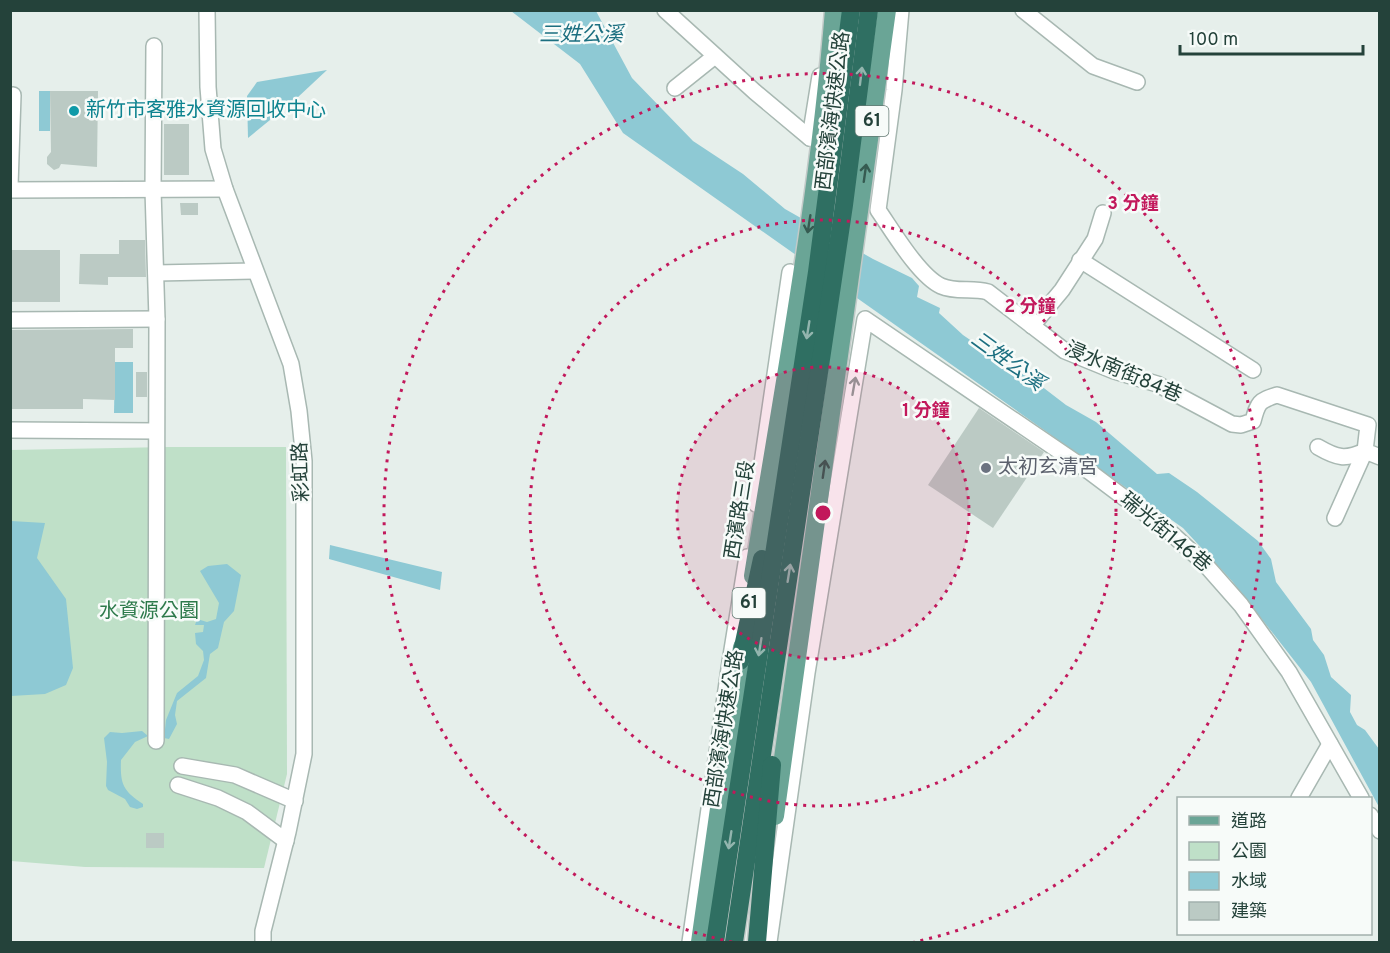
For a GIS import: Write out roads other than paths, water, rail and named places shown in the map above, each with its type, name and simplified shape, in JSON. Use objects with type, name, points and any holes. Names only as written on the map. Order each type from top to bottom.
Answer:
[{"type":"highway","name":"西部濱海快速公路","points":[[715,942],[798,393],[803,269],[826,208],[851,10]]},
{"type":"highway","name":"西部濱海快速公路","points":[[734,942],[843,217],[869,10]]},
{"type":"highway","points":[[740,661],[798,393]]},
{"type":"highway","points":[[757,942],[786,598]]},
{"type":"main road","name":"61","points":[[803,269],[828,87],[834,10]]},
{"type":"main road","name":"61","points":[[757,942],[887,10]]},
{"type":"main road","name":"西濱路三段","points":[[700,942],[740,661],[803,269]]},
{"type":"street","name":"彩虹路","points":[[207,10],[208,87],[212,139],[225,189],[254,271],[291,364],[304,461],[304,754],[286,841],[263,931],[263,942]]},
{"type":"street","points":[[664,10],[810,138],[828,10]]},
{"type":"street","name":"浸水南街84巷","points":[[901,10],[894,90],[878,210],[925,275],[941,286],[958,290],[977,289],[988,292],[1065,351],[1156,384],[1232,424],[1241,425],[1253,421],[1257,405],[1277,395],[1368,425],[1365,451]]},
{"type":"street","points":[[1023,10],[1093,66],[1137,82]]},
{"type":"street","points":[[154,46],[153,190],[157,319],[156,741]]},
{"type":"street","points":[[675,88],[716,56]]},
{"type":"street","points":[[13,95],[10,188],[225,189]]},
{"type":"street","points":[[1032,326],[1062,290],[1095,239],[1103,213]]},
{"type":"street","points":[[1080,260],[1253,370]]},
{"type":"street","name":"西濱路三段","points":[[690,942],[729,662],[774,388],[803,269]]},
{"type":"street","points":[[156,273],[254,271]]},
{"type":"street","points":[[10,320],[157,319]]},
{"type":"street","name":"瑞光街146巷","points":[[769,942],[809,662],[865,319],[1090,472],[1171,533],[1204,562],[1241,605],[1289,672],[1360,797]]},
{"type":"street","points":[[10,430],[156,431]]},
{"type":"street","points":[[1318,447],[1331,455],[1351,457],[1365,451],[1380,457]]},
{"type":"street","points":[[1335,518],[1365,451]]},
{"type":"street","points":[[1300,797],[1330,744]]},
{"type":"street","points":[[182,766],[235,776],[295,801]]},
{"type":"street","points":[[178,785],[218,798],[247,812],[286,841]]},
{"type":"street","points":[[1372,817],[1380,831]]},
{"type":"water","name":"三姓公溪","points":[[511,11],[596,11],[632,78],[693,141],[743,174],[785,209],[873,259],[912,278],[919,286],[917,297],[940,308],[939,313],[963,335],[1036,382],[1066,405],[1096,422],[1157,474],[1169,473],[1197,492],[1258,541],[1271,559],[1276,582],[1311,629],[1313,640],[1324,655],[1331,677],[1351,695],[1350,712],[1357,725],[1365,730],[1379,749],[1379,807],[1311,682],[1232,581],[1183,528],[623,133],[580,64]]},
{"type":"water","points":[[327,70],[248,138],[247,96],[257,82]]},
{"type":"water","points":[[39,91],[50,91],[50,131],[39,131]]},
{"type":"water","points":[[115,362],[133,362],[133,413],[114,413]]},
{"type":"water","points":[[11,521],[45,523],[37,558],[66,599],[73,668],[66,685],[45,694],[11,696]]},
{"type":"water","points":[[330,545],[442,572],[440,590],[329,559]]},
{"type":"water","points":[[227,564],[241,575],[234,611],[224,622],[218,648],[210,654],[206,678],[177,701],[175,715],[177,724],[169,739],[164,738],[166,720],[177,693],[198,676],[204,660],[203,651],[196,644],[195,633],[203,632],[204,625],[195,625],[197,619],[207,622],[216,619],[219,603],[200,571],[208,566]]},
{"type":"water","points":[[142,731],[148,736],[135,742],[121,760],[124,786],[143,804],[143,807],[137,809],[130,807],[125,799],[108,790],[106,786],[107,762],[104,738],[110,732]]},
{"type":"place","name":"新竹市客雅水資源回收中心","points":[[74,111]]},
{"type":"place","name":"太初玄清宮","points":[[986,468]]},
{"type":"park label","name":"水資源公園","points":[[149,612]]}]
